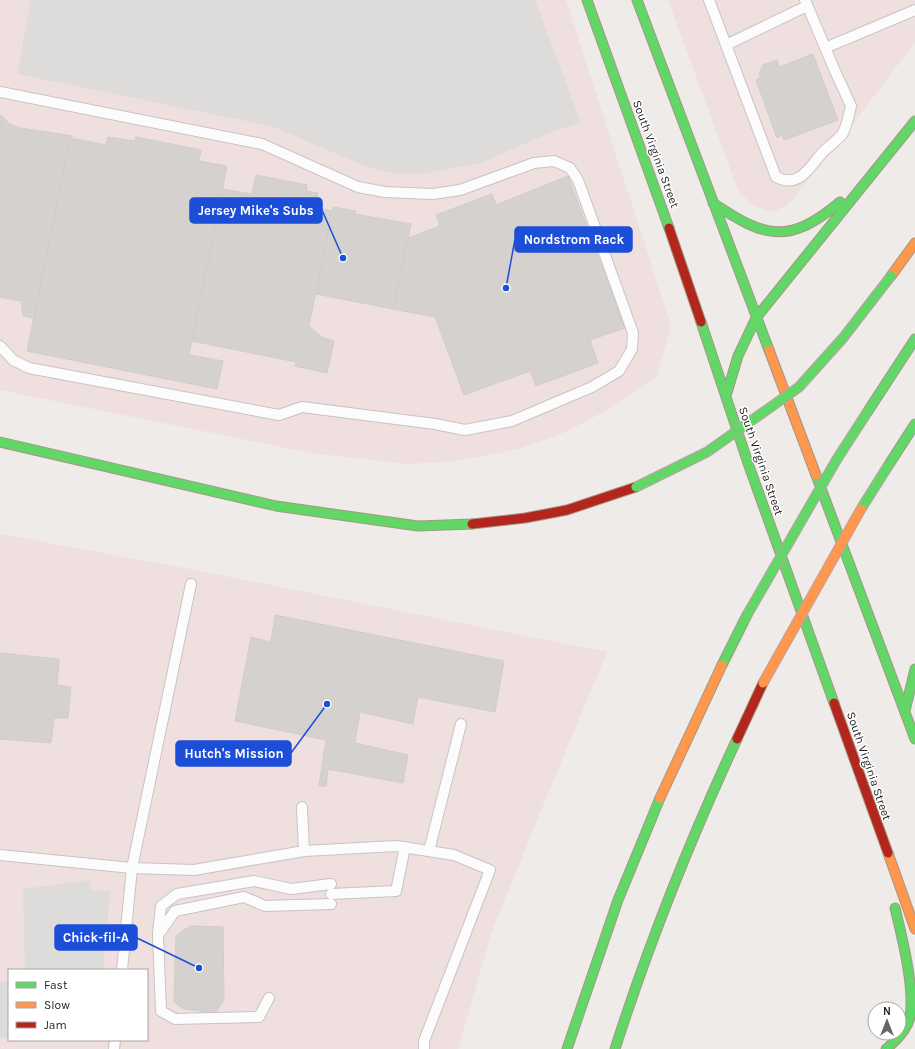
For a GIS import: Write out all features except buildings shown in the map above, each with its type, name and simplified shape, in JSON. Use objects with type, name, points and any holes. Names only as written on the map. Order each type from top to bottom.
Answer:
[{"type":"main road","name":"South Virginia Street","points":[[587,0],[657,191],[726,396],[870,806],[915,929]]},
{"type":"main road","points":[[637,0],[915,739]]},
{"type":"main road","points":[[726,396],[735,362],[742,343],[756,318],[915,121]]},
{"type":"main road","points":[[714,203],[751,226],[768,230],[790,231],[806,226],[826,214],[881,165]]},
{"type":"main road","points":[[0,442],[276,506],[418,526],[471,524],[525,518],[567,510],[636,487],[707,452],[799,387],[843,338],[915,243]]},
{"type":"main road","points":[[567,1049],[619,898],[647,826],[678,755],[747,615],[829,473],[915,340]]},
{"type":"main road","points":[[615,1049],[623,1022],[685,855],[763,683],[847,531],[915,424]]},
{"type":"main road","points":[[904,711],[915,669]]},
{"type":"main road","points":[[870,806],[888,882]]},
{"type":"main road","points":[[886,1049],[902,1033],[911,1017],[914,998],[912,981],[892,897]]},
{"type":"lane","points":[[709,0],[726,45],[776,177],[784,181],[792,181],[802,177],[843,132],[852,106],[806,3],[726,45]]},
{"type":"lane","points":[[825,48],[915,10]]},
{"type":"lane","points":[[0,92],[262,144],[358,187],[385,192],[433,194],[460,190],[534,163],[554,161],[570,168],[578,180],[633,333],[632,349],[619,371],[592,387],[512,421],[465,430],[435,424],[302,407],[279,415],[240,409],[29,368],[13,360],[0,346]]},
{"type":"lane","points":[[122,969],[132,868],[191,584]]},
{"type":"lane","points":[[429,851],[461,724]]},
{"type":"lane","points":[[302,807],[304,851]]},
{"type":"lane","points":[[0,855],[132,868],[194,870],[304,851],[396,846],[454,855],[490,870],[424,1041],[424,1049]]},
{"type":"lane","points":[[158,935],[175,911],[244,897],[265,906],[396,892],[405,847]]},
{"type":"lane","points":[[269,998],[259,1017],[175,1019],[161,1011],[158,935],[161,906],[177,894],[254,881],[291,889],[331,884]]},
{"type":"shaded area","points":[[0,0],[566,0],[671,326],[657,376],[611,408],[565,432],[519,449],[455,461],[409,464],[311,453],[0,390]]},
{"type":"shaded area","points":[[31,0],[535,0],[581,123],[549,133],[481,163],[421,174],[392,173],[365,166],[271,126],[17,74]]},
{"type":"shaded area","points":[[668,0],[915,0],[915,42],[843,137],[787,206],[771,212],[752,205],[738,190]]},
{"type":"shaded area","points":[[0,534],[200,571],[607,652],[492,931],[458,1049],[0,1049]]},
{"type":"shaded area","points":[[90,880],[90,890],[110,891],[103,969],[25,969],[23,889]]},
{"type":"shaded area","points":[[0,981],[8,981],[8,1038],[0,1038]]},
{"type":"traffic: fast","points":[[587,0],[669,228]]},
{"type":"traffic: fast","points":[[637,0],[769,350]]},
{"type":"traffic: fast","points":[[726,396],[738,356],[756,318],[915,121]]},
{"type":"traffic: fast","points":[[713,203],[748,224],[777,232],[791,230],[806,225],[822,216],[840,202]]},
{"type":"traffic: fast","points":[[636,487],[707,452],[799,387],[843,338],[891,276]]},
{"type":"traffic: fast","points":[[701,322],[749,466],[834,703]]},
{"type":"traffic: fast","points":[[868,411],[915,339]]},
{"type":"traffic: fast","points":[[747,615],[837,459],[868,411]]},
{"type":"traffic: fast","points":[[888,466],[915,424]]},
{"type":"traffic: fast","points":[[0,442],[276,506],[418,526],[472,524]]},
{"type":"traffic: fast","points":[[861,509],[888,466]]},
{"type":"traffic: fast","points":[[816,475],[915,739]]},
{"type":"traffic: fast","points":[[722,665],[747,615]]},
{"type":"traffic: fast","points":[[905,711],[915,669]]},
{"type":"traffic: fast","points":[[615,1049],[671,892],[737,739]]},
{"type":"traffic: fast","points":[[567,1049],[618,900],[660,798]]},
{"type":"traffic: fast","points":[[886,1049],[904,1031],[909,1022],[911,1005],[911,992],[907,962],[895,908]]},
{"type":"traffic: slow","points":[[891,276],[915,243]]},
{"type":"traffic: slow","points":[[769,350],[816,475]]},
{"type":"traffic: slow","points":[[763,683],[861,509]]},
{"type":"traffic: slow","points":[[660,798],[722,665]]},
{"type":"traffic: slow","points":[[888,853],[915,929]]},
{"type":"traffic: jam","points":[[669,228],[701,322]]},
{"type":"traffic: jam","points":[[472,524],[525,518],[567,510],[636,487]]},
{"type":"traffic: jam","points":[[737,739],[763,683]]},
{"type":"traffic: jam","points":[[834,703],[888,853]]},
{"type":"place","name":"Jersey Mike's Subs","points":[[343,258]]},
{"type":"place","name":"Nordstrom Rack","points":[[506,288]]},
{"type":"place","name":"Hutch's Mission","points":[[327,704]]},
{"type":"place","name":"Chick-fil-A","points":[[199,968]]}]
